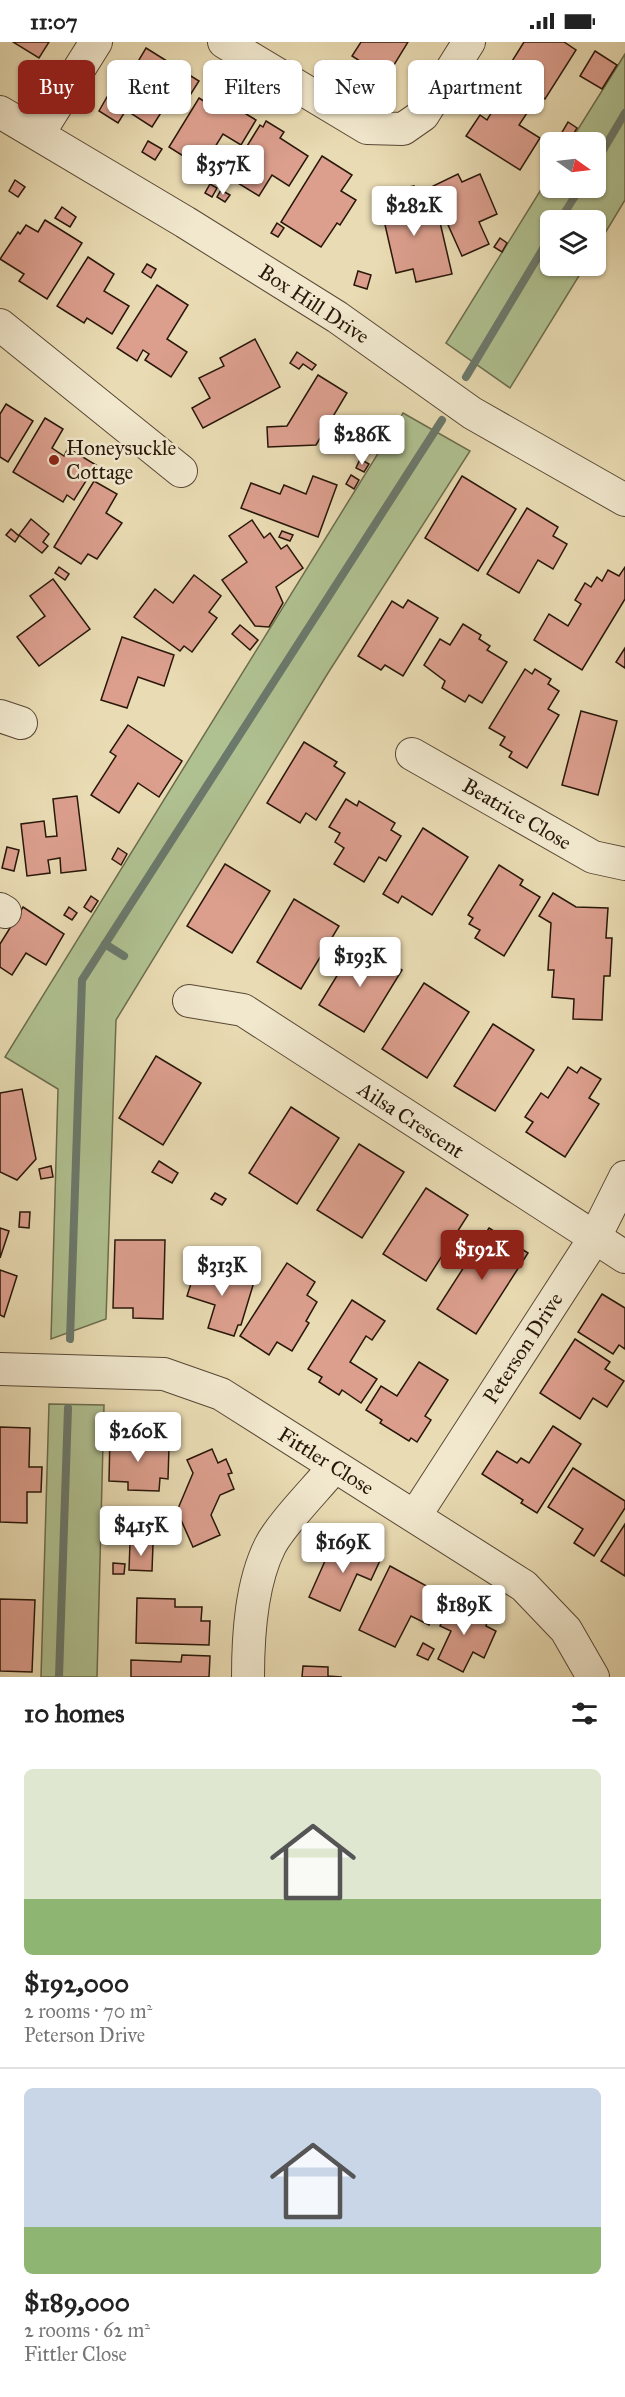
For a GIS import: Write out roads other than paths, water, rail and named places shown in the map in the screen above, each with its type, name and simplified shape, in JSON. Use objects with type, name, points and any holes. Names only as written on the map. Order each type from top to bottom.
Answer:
[{"type":"street","points":[[39,133],[96,42]]},
{"type":"street","points":[[224,42],[367,128],[404,129],[423,115],[469,42]]},
{"type":"street","name":"Box Hill Drive","points":[[0,112],[39,133],[337,317],[472,413],[625,500]]},
{"type":"street","points":[[0,325],[181,471]]},
{"type":"street","name":"Beatrice Close","points":[[412,754],[593,857],[625,864]]},
{"type":"street","name":"Ailsa Crescent","points":[[189,1001],[243,1010],[625,1257]]},
{"type":"street","name":"Peterson Drive","points":[[415,1516],[594,1239],[625,1177]]},
{"type":"street","name":"Fittler Close","points":[[0,1369],[164,1374],[221,1394],[524,1586],[566,1630],[593,1677]]},
{"type":"street","points":[[248,1677],[248,1648],[258,1576],[271,1544],[334,1467]]},
{"type":"waterway","points":[[606,145],[625,113]]},
{"type":"waterway","points":[[566,210],[574,198]]},
{"type":"waterway","points":[[466,377],[540,254]]},
{"type":"waterway","points":[[70,1339],[82,980],[442,420]]},
{"type":"waterway","points":[[105,944],[124,956]]},
{"type":"waterway","points":[[59,1677],[68,1408]]},
{"type":"place","name":"Honeysuckle Cottage","points":[[54,460]]}]
